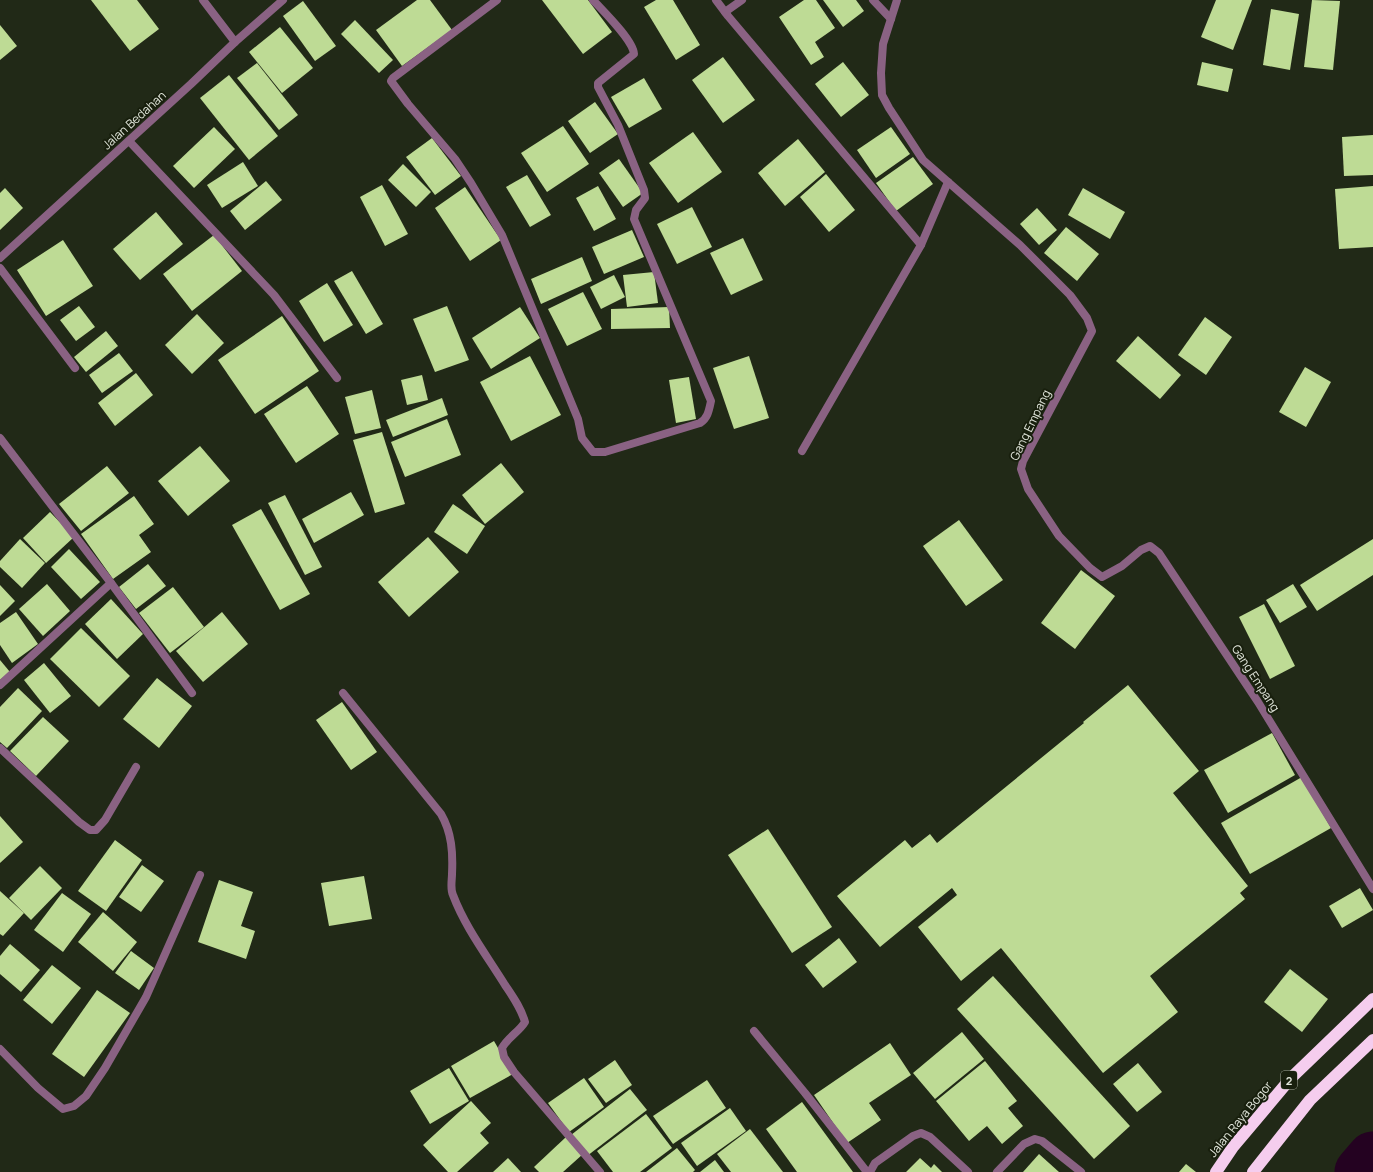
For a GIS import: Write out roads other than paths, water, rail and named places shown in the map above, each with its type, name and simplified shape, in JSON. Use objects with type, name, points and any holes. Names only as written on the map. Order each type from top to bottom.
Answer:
[{"type":"highway","name":"Jalan Raya Bogor","points":[[1216,1172],[1234,1147],[1291,1078],[1373,999]]},
{"type":"highway","name":"2","points":[[1253,1172],[1310,1100],[1373,1040]]},
{"type":"street","points":[[203,0],[235,42]]},
{"type":"street","name":"Jalan Bedahan","points":[[0,258],[235,42],[283,0]]},
{"type":"street","points":[[497,0],[391,81],[408,104],[455,159],[502,235],[578,419],[582,438],[593,452],[605,452],[700,424],[705,420],[711,401],[634,219],[636,210],[645,198],[644,190],[618,125],[598,87],[598,83],[634,54],[634,49],[627,38],[593,0]]},
{"type":"street","points":[[716,0],[921,245]]},
{"type":"street","points":[[725,12],[742,0]]},
{"type":"street","points":[[873,0],[891,19]]},
{"type":"street","name":"Gang Empang","points":[[897,0],[883,44],[881,73],[882,95],[889,108],[923,160],[1020,245],[1070,295],[1087,318],[1092,331],[1023,462],[1021,469],[1028,489],[1059,536],[1090,568],[1102,577],[1122,566],[1141,550],[1150,546],[1159,553],[1258,702],[1373,889]]},
{"type":"street","points":[[129,141],[274,294],[337,378]]},
{"type":"street","points":[[802,451],[921,245],[948,182]]},
{"type":"street","points":[[0,268],[75,368]]},
{"type":"street","points":[[0,438],[111,583],[192,694]]},
{"type":"street","points":[[0,685],[111,583]]},
{"type":"street","points":[[343,693],[441,814],[447,824],[451,837],[453,871],[452,893],[465,920],[523,1014],[525,1022],[520,1030],[507,1040],[502,1048],[504,1057],[514,1072],[600,1172]]},
{"type":"street","points":[[0,748],[90,830],[96,830],[105,820],[136,767]]},
{"type":"street","points":[[0,1049],[38,1088],[63,1109],[74,1106],[86,1096],[105,1068],[146,997],[200,874]]},
{"type":"street","points":[[754,1031],[867,1172]]},
{"type":"street","points":[[870,1172],[875,1163],[913,1136],[921,1133],[930,1137],[968,1172]]},
{"type":"street","points":[[997,1172],[1024,1144],[1035,1139],[1042,1140],[1081,1172]]},
{"type":"waterway","points":[[1361,1172],[1373,1158]]}]
